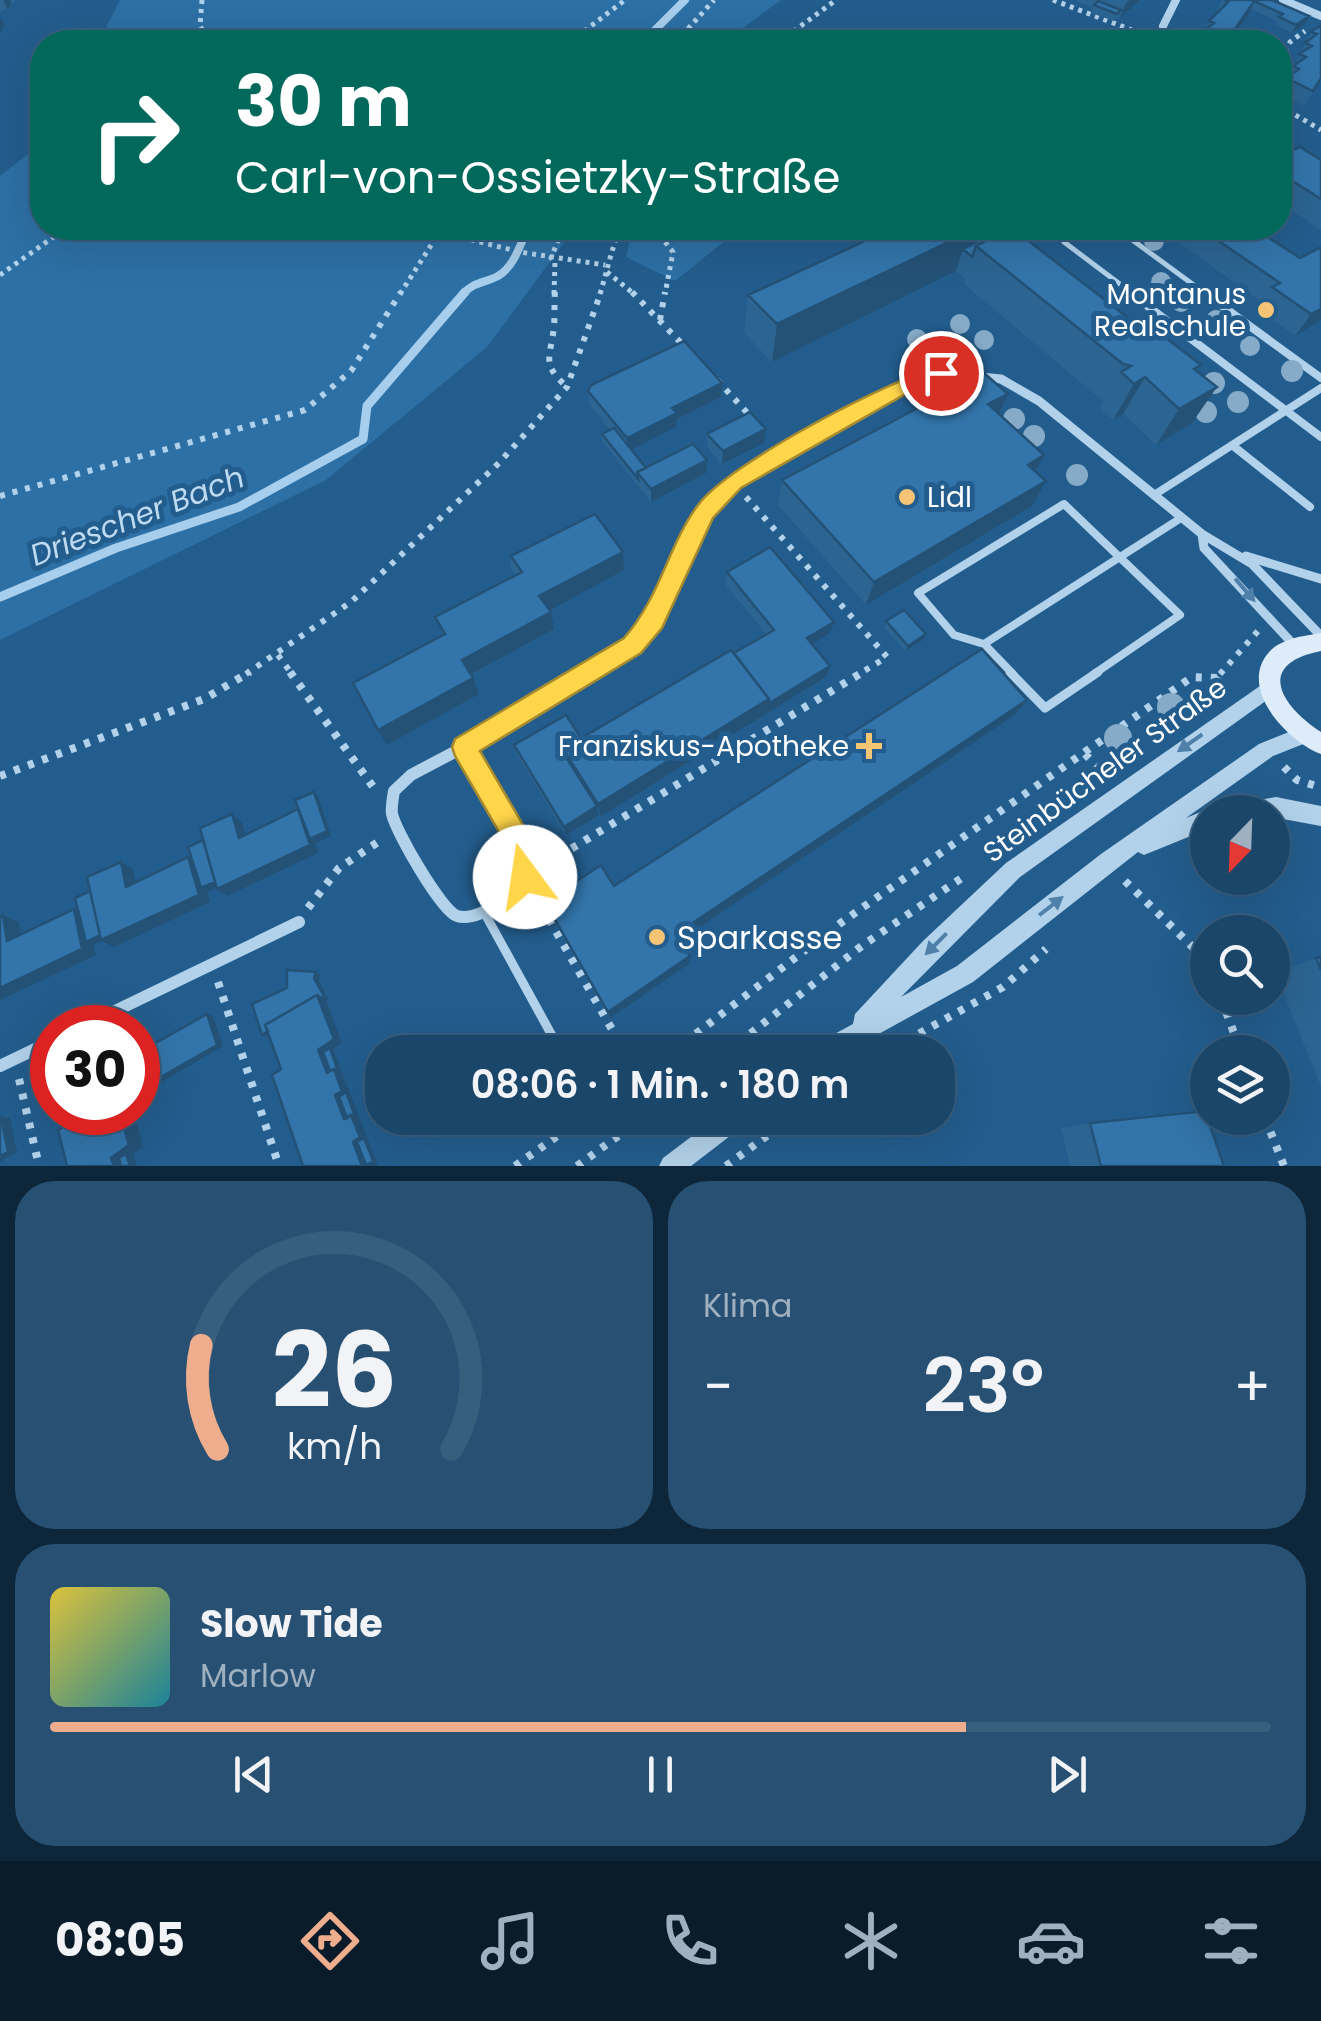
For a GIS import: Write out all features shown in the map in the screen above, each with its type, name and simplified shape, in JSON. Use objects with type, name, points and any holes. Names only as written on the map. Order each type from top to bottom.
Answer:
[{"type":"main road","points":[[1312,740],[1282,713],[1270,688],[1270,669],[1278,654],[1292,644],[1321,639]]},
{"type":"street","points":[[1164,26],[1176,0]]},
{"type":"street","points":[[1283,0],[1321,16]]},
{"type":"street","points":[[464,747],[527,854],[525,877],[510,895],[469,918],[453,915],[438,900],[392,814],[394,791],[411,775],[633,645],[654,621],[716,496],[784,452],[912,381],[941,373],[974,373],[1001,379],[1040,400],[1202,534],[1220,540],[1236,553],[1296,606],[1321,639]]},
{"type":"street","points":[[1202,534],[1204,548],[1292,644]]},
{"type":"street","points":[[1236,553],[1321,580]]},
{"type":"street","name":"Steinbücheler Straße","points":[[852,1034],[930,949],[1013,870],[1270,688]]},
{"type":"street","name":"Steinbücheler Straße","points":[[852,1034],[965,974],[1111,858],[1266,750],[1312,740]]},
{"type":"street","points":[[1290,810],[1321,816]]},
{"type":"street","name":"Steinbücheler Straße","points":[[1111,858],[1190,826]]},
{"type":"street","points":[[127,1005],[299,922]]},
{"type":"street","points":[[0,1066],[30,1052]]},
{"type":"street","points":[[670,1166],[712,1135]]},
{"type":"lane","points":[[1132,240],[1321,378]]},
{"type":"lane","points":[[1064,242],[1321,437]]},
{"type":"lane","points":[[1154,495],[1321,388]]},
{"type":"lane","points":[[1232,445],[1310,507]]},
{"type":"lane","points":[[1064,504],[1180,615],[1045,708],[984,644],[954,635],[918,593],[1064,504]]},
{"type":"lane","points":[[984,644],[1182,518]]},
{"type":"lane","points":[[484,911],[552,1035]]},
{"type":"path","points":[[202,0],[202,30]]},
{"type":"path","points":[[586,30],[625,0]]},
{"type":"path","points":[[687,30],[714,0]]},
{"type":"path","points":[[795,30],[836,0]]},
{"type":"path","points":[[1053,0],[1125,28]]},
{"type":"path","points":[[1292,40],[1306,30]]},
{"type":"path","points":[[1292,113],[1321,130]]},
{"type":"path","points":[[0,275],[51,240]]},
{"type":"path","points":[[0,496],[305,410],[351,371],[433,240]]},
{"type":"path","points":[[472,240],[606,268],[696,359]]},
{"type":"path","points":[[551,258],[558,240]]},
{"type":"path","points":[[0,776],[204,699],[278,655],[351,602],[499,464],[567,387],[585,344],[616,240]]},
{"type":"path","points":[[660,321],[673,252],[664,240]]},
{"type":"path","points":[[551,258],[556,262],[554,326],[547,361],[553,375],[567,387]]},
{"type":"path","points":[[708,371],[784,452]]},
{"type":"path","points":[[614,1035],[525,877],[887,657],[754,505]]},
{"type":"path","points":[[278,655],[392,814]]},
{"type":"path","points":[[694,1035],[842,922],[1192,677],[1217,678]]},
{"type":"path","points":[[1085,754],[1107,777]]},
{"type":"path","points":[[299,922],[334,869],[358,849],[402,832]]},
{"type":"path","points":[[1111,858],[1190,943]]},
{"type":"path","points":[[212,964],[280,1166]]},
{"type":"path","points":[[14,1060],[39,1166]]},
{"type":"path","points":[[515,1166],[559,1135]]},
{"type":"path","points":[[577,1166],[620,1135]]},
{"type":"path","points":[[726,1166],[768,1135]]},
{"type":"path","points":[[1272,1135],[1284,1166]]},
{"type":"shaded area","points":[[120,0],[781,0],[740,30],[105,30]]},
{"type":"shaded area","points":[[30,152],[30,240],[566,240],[487,347],[326,480],[0,640],[0,176]]},
{"type":"shaded area","points":[[630,240],[726,240],[675,281],[626,257]]},
{"type":"building","points":[[1224,0],[1255,0],[1234,30],[1205,30],[1214,23],[1209,21],[1228,2]]},
{"type":"building","points":[[1255,0],[1272,0],[1309,16],[1296,25]]},
{"type":"building","points":[[1098,1],[1121,10],[1117,14],[1094,5]]},
{"type":"building","points":[[1321,25],[1321,78],[1313,91],[1292,80],[1292,74],[1299,69],[1293,66],[1306,57],[1299,54],[1312,46],[1305,43],[1317,34],[1311,32]]},
{"type":"building","points":[[1300,147],[1321,160],[1321,199],[1292,181],[1292,149]]},
{"type":"building","points":[[867,240],[953,240],[777,324],[748,295]]},
{"type":"building","points":[[987,240],[976,246],[972,257],[963,249]]},
{"type":"building","points":[[988,240],[1027,240],[1150,335],[1157,331],[1201,365],[1194,369],[1217,387],[1179,409],[1145,377],[1134,384],[1121,372],[1131,366],[1123,364],[976,246]]},
{"type":"building","points":[[1217,240],[1272,240],[1300,258],[1321,247],[1321,309],[1311,314],[1272,287],[1280,283]]},
{"type":"building","points":[[684,341],[722,383],[672,408],[677,413],[627,438],[588,391],[591,385]]},
{"type":"building","name":"Lidl","points":[[984,373],[1008,394],[988,404],[1044,455],[1028,465],[1046,481],[874,582],[782,480]]},
{"type":"building","points":[[750,412],[766,429],[723,451],[707,434]]},
{"type":"building","points":[[614,428],[646,468],[637,472],[638,479],[602,434]]},
{"type":"building","points":[[693,444],[707,460],[651,489],[637,472]]},
{"type":"building","points":[[595,514],[623,552],[539,596],[551,612],[462,660],[473,678],[378,730],[353,683],[445,634],[435,617],[522,572],[511,556]]},
{"type":"building","points":[[770,547],[834,622],[807,638],[830,666],[768,704],[769,699],[734,653],[774,630],[727,572]]},
{"type":"building","points":[[904,610],[926,634],[908,646],[886,621]]},
{"type":"building","points":[[982,649],[1027,700],[676,934],[690,956],[608,1012],[545,902],[601,865],[614,886]]},
{"type":"building","points":[[731,650],[769,699],[598,804],[563,749]]},
{"type":"building","points":[[566,715],[581,738],[563,749],[564,754],[597,806],[564,827],[514,745]]},
{"type":"building","points":[[314,792],[327,831],[310,839],[295,800]]},
{"type":"building","points":[[298,809],[310,845],[217,889],[200,828],[232,814],[239,838]]},
{"type":"building","points":[[203,840],[215,882],[201,888],[188,847]]},
{"type":"building","points":[[188,857],[199,895],[101,940],[87,877],[121,862],[126,887]]},
{"type":"building","points":[[90,891],[100,935],[86,942],[75,898]]},
{"type":"building","points":[[74,909],[82,949],[0,988],[0,917],[3,915],[7,941]]},
{"type":"building","points":[[287,970],[316,972],[314,978],[324,996],[317,995],[265,1025],[268,1031],[262,1035],[252,1004],[287,988]]},
{"type":"building","points":[[317,995],[334,1039],[318,1050],[327,1073],[334,1069],[342,1091],[335,1095],[344,1119],[351,1115],[360,1137],[353,1142],[362,1166],[303,1166],[272,1075],[281,1069],[265,1025]]},
{"type":"building","points":[[207,1014],[217,1045],[160,1077],[160,1041]]},
{"type":"building","points":[[330,1048],[338,1071],[330,1071],[323,1052]]},
{"type":"building","points":[[346,1092],[355,1116],[347,1118],[339,1097]]},
{"type":"building","points":[[1190,1113],[1190,1135],[1213,1135],[1224,1166],[1101,1166],[1090,1123]]},
{"type":"building","points":[[0,1118],[8,1152],[0,1156]]},
{"type":"building","points":[[59,1135],[126,1135],[129,1145],[111,1158],[114,1166],[67,1166]]},
{"type":"building","points":[[364,1138],[374,1163],[366,1165],[357,1142]]},
{"type":"building","points":[[126,1154],[130,1166],[121,1166],[119,1158]]},
{"type":"waterway","name":"Driescher Bach","points":[[655,30],[685,0]]},
{"type":"waterway","name":"Driescher Bach","points":[[464,293],[504,272],[523,240]]},
{"type":"waterway","name":"Driescher Bach","points":[[0,597],[116,548],[239,507],[363,439],[367,406],[464,293]]},
{"type":"place","name":"Montanus Realschule","points":[[1266,310]]},
{"type":"place","name":"Lidl","points":[[907,497]]},
{"type":"place","name":"Franziskus-Apotheke","points":[[869,746]]},
{"type":"place","name":"Sparkasse","points":[[657,937]]},
{"type":"route","points":[[525,877],[527,854],[464,747],[633,645],[654,621],[705,512],[733,482],[912,381],[941,373]]}]
